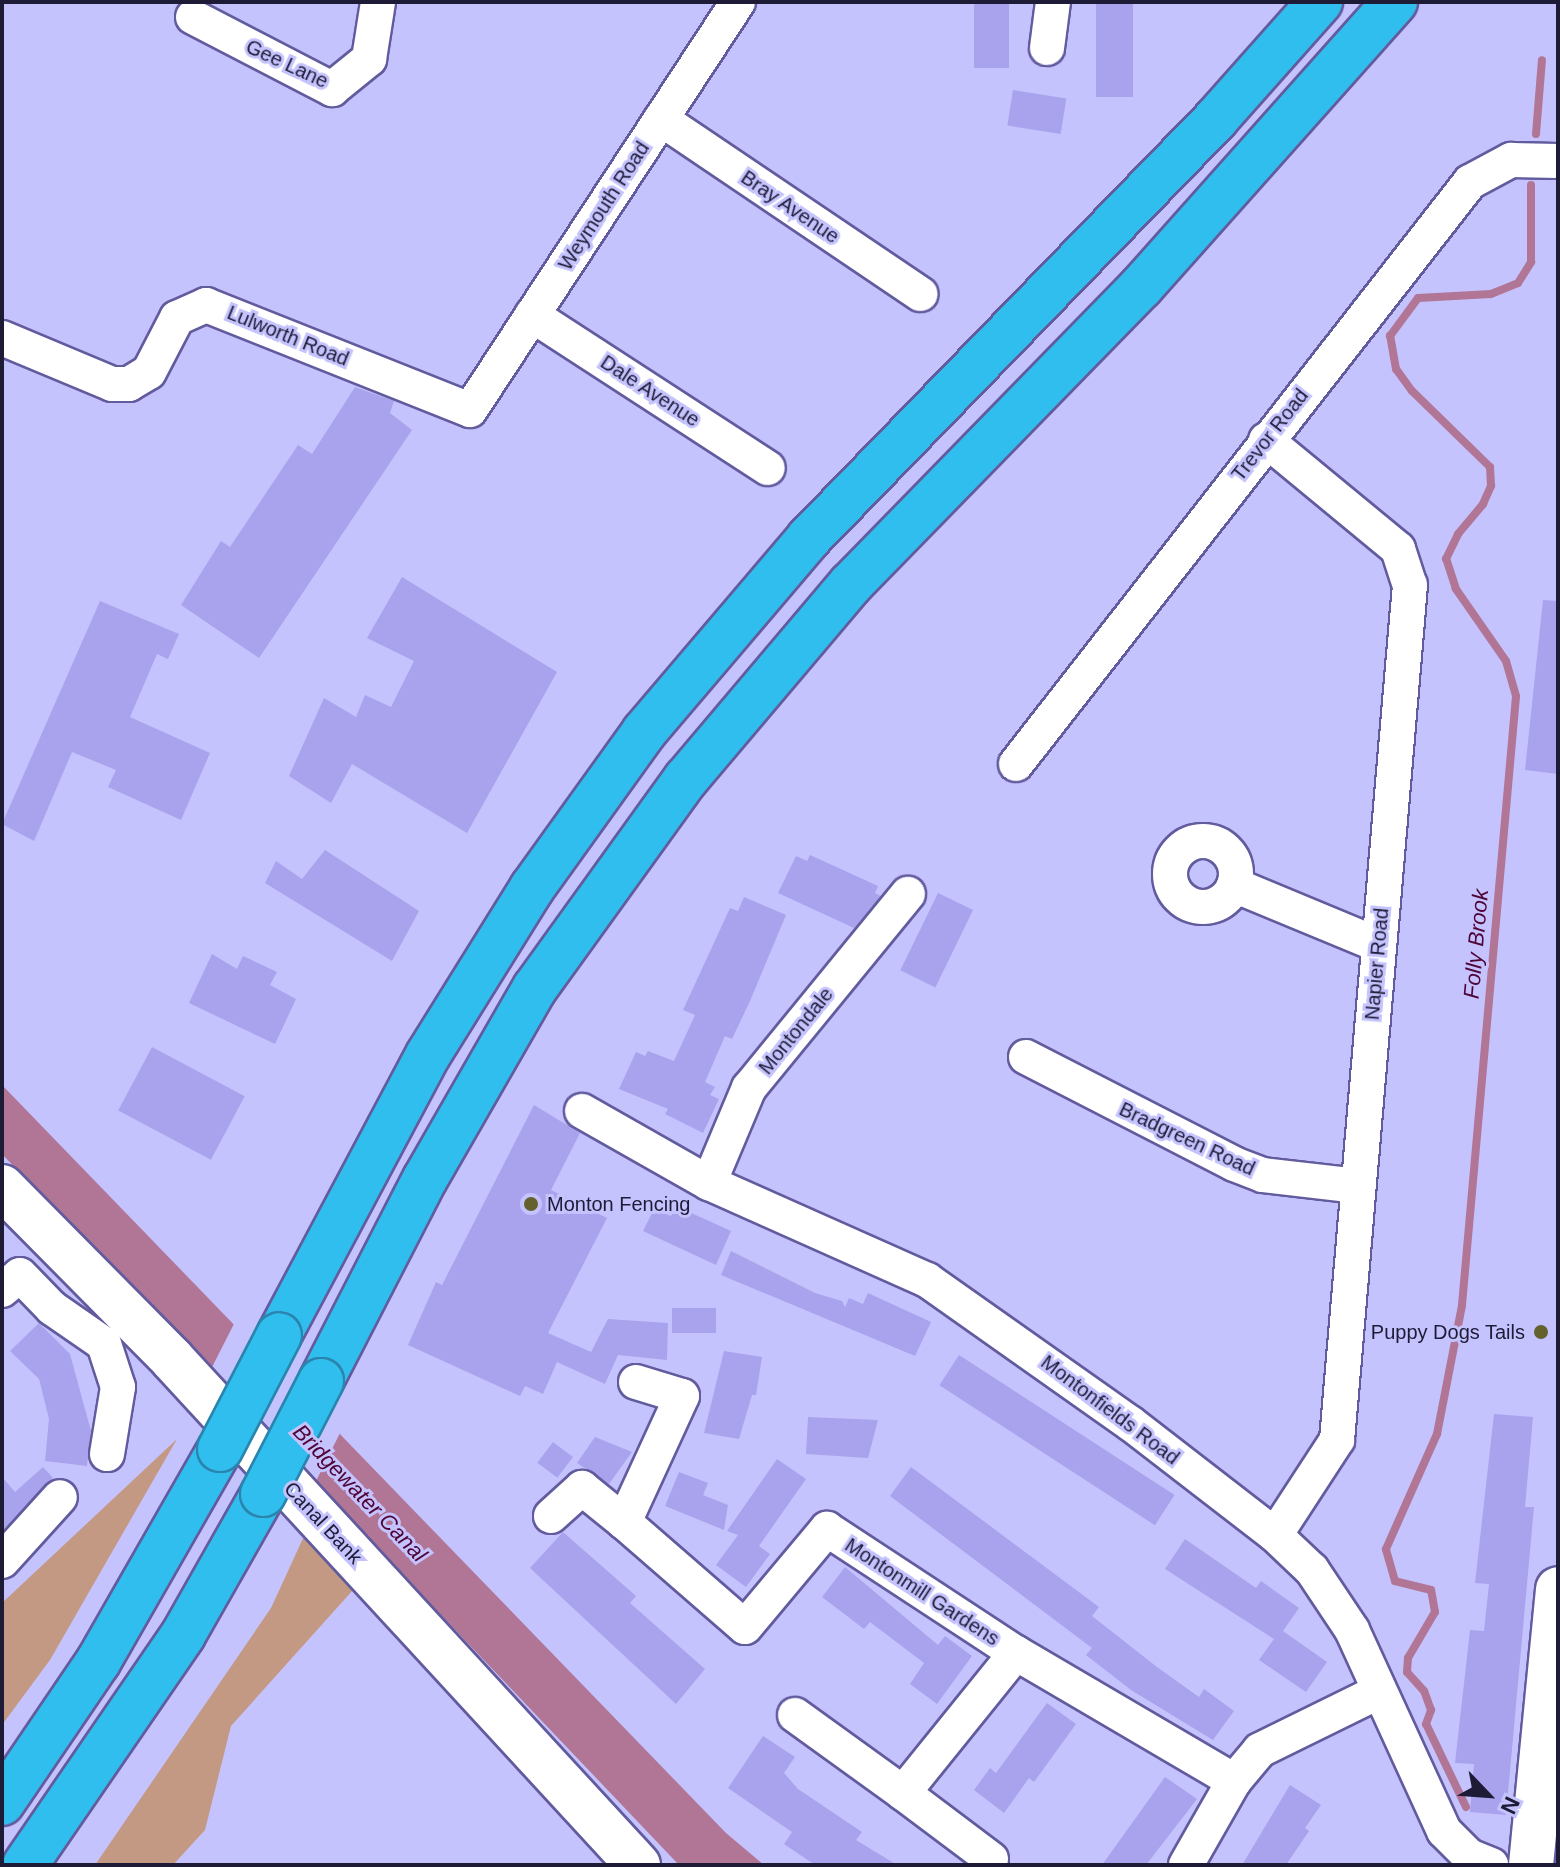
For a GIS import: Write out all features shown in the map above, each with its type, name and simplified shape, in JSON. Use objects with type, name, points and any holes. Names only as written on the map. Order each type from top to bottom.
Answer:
[{"type":"highway","points":[[2,1803],[98,1662],[220,1449],[428,1055],[532,888],[644,732],[809,538],[1216,119],[1320,2]]},
{"type":"highway","points":[[25,1865],[183,1635],[263,1494],[425,1179],[535,988],[686,779],[851,584],[1141,287],[1395,2]]},
{"type":"main road","name":"Canal Bank","points":[[2,1187],[181,1369],[638,1865]]},
{"type":"main road","points":[[1531,1865],[1558,1589]]},
{"type":"street","name":"Gee Lane","points":[[193,17],[332,89],[369,59],[378,2]]},
{"type":"street","name":"Weymouth Road","points":[[470,410],[738,2]]},
{"type":"street","points":[[1047,48],[1053,2]]},
{"type":"street","name":"Bray Avenue","points":[[661,119],[920,294]]},
{"type":"street","name":"Trevor Road","points":[[1016,764],[1470,182],[1511,160],[1558,161]]},
{"type":"street","name":"Lulworth Road","points":[[2,338],[112,384],[129,384],[149,372],[177,318],[206,305],[470,410]]},
{"type":"street","name":"Dale Avenue","points":[[532,315],[768,468]]},
{"type":"street","name":"Napier Road","points":[[1266,440],[1387,539],[1409,573],[1337,1440],[1275,1535]]},
{"type":"street","points":[[1234,885],[1379,945]]},
{"type":"street","name":"Montondale","points":[[709,1183],[749,1088],[908,894]]},
{"type":"street","name":"Bradgreen Road","points":[[1026,1057],[1234,1164],[1263,1175],[1358,1186]]},
{"type":"street","name":"Montonfields Road","points":[[582,1111],[709,1183],[950,1294],[1130,1423],[1275,1535],[1312,1570],[1352,1630],[1444,1831],[1469,1856],[1491,1865]]},
{"type":"street","points":[[2,1290],[20,1275],[52,1308],[104,1344],[118,1387],[107,1454]]},
{"type":"street","points":[[624,1522],[682,1396],[636,1382]]},
{"type":"street","name":"Montonmill Gardens","points":[[551,1516],[582,1488],[745,1627],[827,1529],[1016,1653],[1234,1781]]},
{"type":"street","points":[[2,1561],[60,1497]]},
{"type":"street","name":"Montonmill Gardens","points":[[903,1793],[1016,1653]]},
{"type":"street","points":[[1186,1865],[1234,1781],[1260,1750],[1378,1692]]},
{"type":"street","points":[[795,1715],[991,1859]]},
{"type":"shaded area","points":[[177,1439],[50,1660],[2,1725],[2,1603]]},
{"type":"shaded area","points":[[305,1534],[353,1590],[231,1726],[205,1830],[173,1865],[95,1865],[271,1608]]},
{"type":"water","name":"Bridgewater Canal","points":[[2,1085],[726,1833],[764,1865],[679,1865],[2,1154]]},
{"type":"pier","points":[[236,1320],[342,1429],[313,1487],[208,1375]]},
{"type":"building","points":[[974,2],[1009,2],[1009,68],[974,68]]},
{"type":"building","points":[[1096,2],[1133,2],[1133,97],[1096,97]]},
{"type":"building","points":[[1013,90],[1066,98],[1061,134],[1007,126]]},
{"type":"building","points":[[355,387],[394,401],[390,413],[412,430],[259,658],[181,605],[221,541],[230,547],[298,445],[312,454]]},
{"type":"building","points":[[402,577],[557,672],[467,833],[352,764],[331,803],[289,776],[324,698],[356,717],[365,695],[391,707],[414,661],[367,638]]},
{"type":"building","points":[[1543,600],[1558,601],[1558,774],[1525,770]]},
{"type":"building","points":[[100,601],[179,634],[168,659],[157,654],[130,717],[210,753],[181,820],[108,787],[116,770],[72,752],[34,841],[2,824]]},
{"type":"building","points":[[325,850],[419,911],[392,961],[265,883],[276,861],[302,879]]},
{"type":"building","points":[[810,855],[878,886],[875,893],[881,896],[854,928],[778,893],[796,856],[807,861]]},
{"type":"building","points":[[938,893],[973,910],[935,987],[900,970]]},
{"type":"building","points":[[744,897],[786,915],[732,1039],[725,1036],[705,1082],[715,1087],[710,1095],[719,1099],[703,1133],[665,1114],[668,1109],[619,1089],[636,1052],[645,1056],[648,1051],[674,1061],[695,1015],[683,1010],[730,908],[738,911]]},
{"type":"building","points":[[212,954],[237,969],[243,956],[277,972],[270,985],[296,999],[275,1044],[189,1003]]},
{"type":"building","points":[[152,1047],[245,1096],[211,1160],[118,1111]]},
{"type":"building","points":[[534,1105],[580,1133],[551,1190],[607,1218],[548,1333],[591,1352],[608,1319],[668,1323],[667,1360],[618,1355],[605,1384],[557,1362],[543,1394],[525,1386],[520,1396],[408,1345],[436,1282],[442,1285]]},
{"type":"building","points":[[676,1206],[731,1231],[716,1265],[643,1231],[654,1209],[671,1216]]},
{"type":"building","points":[[731,1251],[815,1293],[842,1301],[845,1307],[849,1298],[863,1304],[868,1293],[931,1322],[915,1356],[721,1275]]},
{"type":"building","points":[[672,1308],[716,1308],[716,1333],[672,1333]]},
{"type":"building","points":[[39,1323],[70,1354],[91,1431],[87,1466],[45,1461],[49,1419],[39,1379],[10,1351]]},
{"type":"building","points":[[724,1351],[762,1357],[756,1395],[752,1395],[739,1439],[704,1433]]},
{"type":"building","points":[[959,1355],[1175,1495],[1155,1525],[939,1385]]},
{"type":"building","points":[[1494,1414],[1533,1417],[1525,1507],[1534,1507],[1506,1815],[1470,1812],[1474,1764],[1455,1763],[1470,1630],[1484,1631],[1489,1584],[1475,1583]]},
{"type":"building","points":[[808,1417],[878,1420],[868,1458],[806,1454]]},
{"type":"building","points":[[595,1437],[632,1452],[609,1484],[577,1463]]},
{"type":"building","points":[[553,1442],[573,1457],[557,1478],[537,1463]]},
{"type":"building","points":[[777,1459],[806,1479],[759,1546],[770,1554],[746,1587],[716,1565],[738,1535],[727,1531]]},
{"type":"building","points":[[43,1467],[53,1478],[2,1531],[2,1477],[15,1492]]},
{"type":"building","points":[[911,1467],[1099,1607],[1092,1616],[1157,1667],[1199,1697],[1204,1689],[1234,1711],[1213,1740],[1131,1690],[1086,1655],[1092,1648],[890,1496]]},
{"type":"building","points":[[679,1472],[708,1483],[703,1495],[728,1505],[724,1530],[665,1506]]},
{"type":"building","points":[[563,1532],[636,1596],[630,1603],[705,1669],[676,1704],[530,1568]]},
{"type":"building","points":[[1185,1539],[1256,1588],[1261,1581],[1299,1608],[1283,1631],[1327,1662],[1306,1692],[1259,1660],[1274,1639],[1165,1569]]},
{"type":"building","points":[[845,1567],[938,1645],[945,1636],[972,1656],[937,1704],[910,1684],[924,1663],[870,1622],[864,1629],[822,1597]]},
{"type":"building","points":[[1047,1703],[1076,1724],[1034,1782],[1029,1778],[1004,1813],[974,1790],[990,1768],[996,1773]]},
{"type":"building","points":[[763,1736],[795,1757],[784,1773],[798,1789],[862,1832],[856,1840],[897,1865],[815,1865],[784,1844],[792,1832],[728,1788]]},
{"type":"building","points":[[1165,1777],[1197,1799],[1146,1865],[1102,1865]]},
{"type":"building","points":[[1290,1785],[1321,1805],[1305,1828],[1309,1831],[1286,1865],[1242,1865]]},
{"type":"waterway","name":"Folly Brook","points":[[1536,134],[1542,60]]},
{"type":"waterway","name":"Folly Brook","points":[[1466,1807],[1426,1724],[1431,1710],[1424,1691],[1407,1672],[1408,1658],[1435,1612],[1431,1590],[1395,1581],[1386,1549],[1437,1434],[1462,1305],[1516,696],[1506,661],[1456,589],[1446,559],[1458,534],[1483,504],[1491,486],[1490,467],[1412,391],[1396,369],[1390,336],[1418,298],[1491,294],[1518,283],[1531,262],[1531,185]]},
{"type":"place","name":"Monton Fencing","points":[[531,1204]]},
{"type":"place","name":"Puppy Dogs Tails","points":[[1541,1332]]}]
